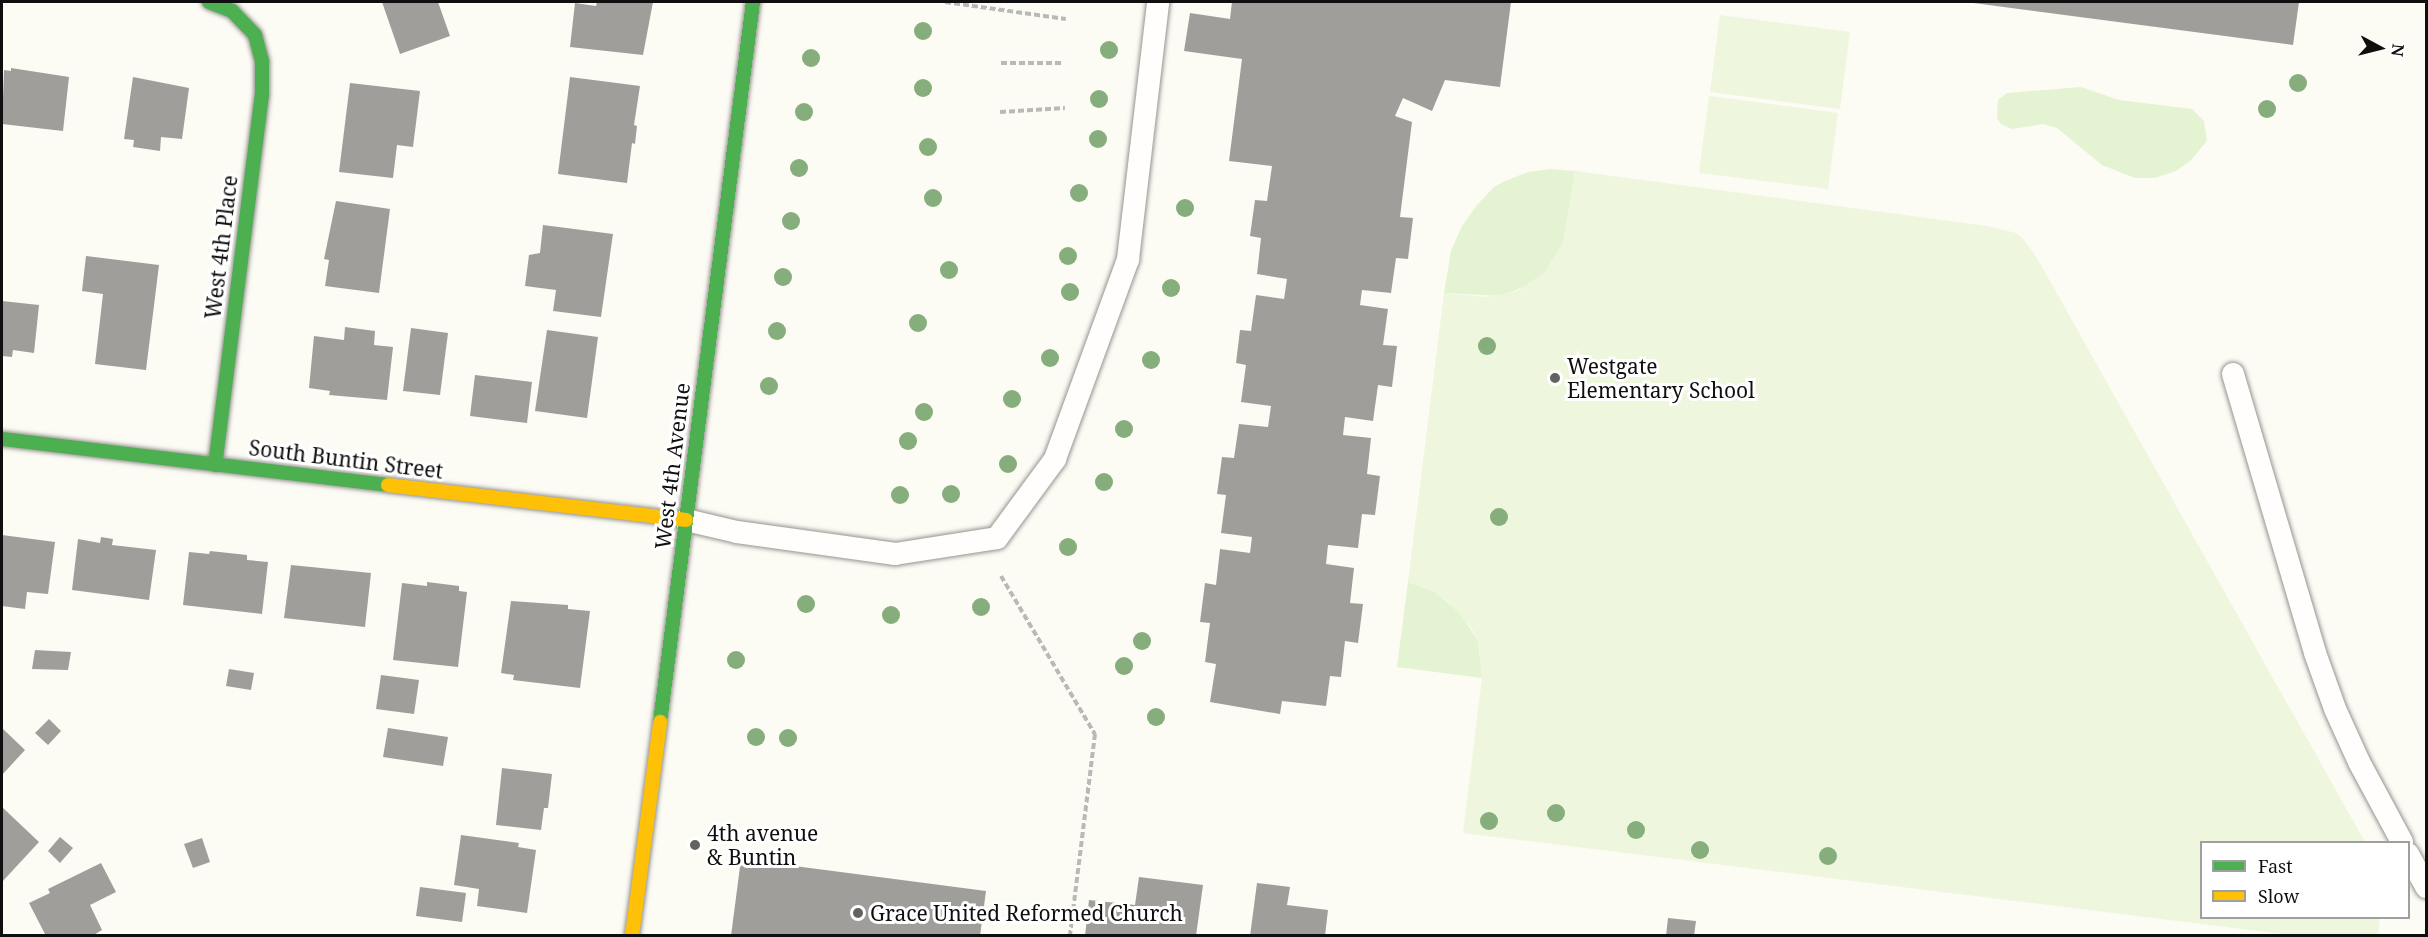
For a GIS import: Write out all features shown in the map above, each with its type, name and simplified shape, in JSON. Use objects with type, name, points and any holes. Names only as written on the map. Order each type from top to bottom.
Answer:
[{"type":"street","name":"West 4th Place","points":[[209,2],[232,11],[255,34],[262,62],[262,94],[215,465]]},
{"type":"street","name":"West 4th Avenue","points":[[632,936],[753,2]]},
{"type":"street","name":"South Buntin Street","points":[[2,439],[686,520]]},
{"type":"lane","points":[[686,520],[737,532],[895,554],[997,538],[1055,459],[1128,259],[1158,2]]},
{"type":"lane","points":[[2234,374],[2315,653],[2335,709],[2359,762],[2401,841]]},
{"type":"lane","points":[[2410,857],[2427,887]]},
{"type":"path","points":[[945,2],[1066,19]]},
{"type":"path","points":[[1001,63],[1064,63]]},
{"type":"path","points":[[1000,112],[1065,108]]},
{"type":"path","points":[[1001,576],[1095,734],[1070,936]]},
{"type":"green space","points":[[1720,15],[1850,32],[1840,109],[1710,92]]},
{"type":"green space","points":[[2081,87],[2119,100],[2192,109],[2204,121],[2207,141],[2191,160],[2176,171],[2155,178],[2135,178],[2102,165],[2057,128],[2043,124],[2012,129],[2001,124],[1997,118],[1998,100],[2007,93]]},
{"type":"green space","points":[[1709,96],[1838,113],[1828,189],[1699,173]]},
{"type":"green space","points":[[1550,169],[1575,171],[1563,243],[1545,272],[1533,283],[1501,296],[1444,293],[1451,251],[1462,226],[1477,205],[1494,187],[1505,181],[1528,172]]},
{"type":"green space","points":[[1575,171],[1987,226],[2016,233],[2037,258],[2364,841],[2200,841],[2200,919],[2380,919],[2378,935],[2291,935],[1463,833],[1482,678],[1478,641],[1470,626],[1448,602],[1435,592],[1408,582],[1444,293],[1485,297],[1517,291],[1545,272],[1563,243]]},
{"type":"green space","points":[[1408,582],[1435,592],[1460,613],[1478,641],[1482,678],[1397,667]]},
{"type":"building","points":[[382,2],[438,2],[450,36],[400,54]]},
{"type":"building","points":[[597,2],[653,2],[643,55],[570,47],[575,3],[596,6]]},
{"type":"building","points":[[1232,2],[1511,2],[1500,87],[1445,80],[1432,111],[1403,98],[1395,116],[1412,122],[1400,217],[1413,218],[1408,259],[1396,258],[1391,293],[1362,290],[1360,305],[1388,309],[1383,345],[1397,346],[1392,387],[1378,385],[1373,421],[1345,417],[1343,435],[1371,438],[1367,474],[1380,476],[1375,515],[1362,514],[1358,548],[1328,545],[1326,564],[1354,568],[1350,603],[1363,604],[1358,643],[1345,641],[1341,677],[1330,676],[1326,706],[1282,701],[1280,714],[1210,702],[1216,664],[1205,662],[1210,623],[1200,622],[1205,583],[1216,585],[1220,549],[1250,553],[1252,537],[1221,533],[1226,495],[1217,494],[1222,457],[1234,458],[1239,424],[1268,427],[1271,406],[1241,402],[1246,365],[1236,363],[1240,330],[1251,331],[1256,295],[1284,299],[1287,279],[1257,274],[1261,238],[1250,236],[1255,200],[1267,201],[1272,166],[1229,161],[1242,59],[1184,51],[1190,13],[1230,19]]},
{"type":"building","points":[[1966,2],[2299,2],[2293,45]]},
{"type":"building","points":[[11,68],[69,77],[63,131],[2,124],[4,70],[11,71]]},
{"type":"building","points":[[133,77],[189,88],[182,139],[161,137],[160,151],[133,147],[134,140],[124,139]]},
{"type":"building","points":[[570,77],[640,86],[634,125],[637,126],[635,144],[632,143],[627,183],[558,174]]},
{"type":"building","points":[[350,83],[420,91],[413,147],[397,145],[393,178],[339,172]]},
{"type":"building","points":[[336,201],[390,209],[379,293],[325,286],[329,260],[324,259]]},
{"type":"building","points":[[543,225],[613,234],[601,317],[553,311],[556,290],[525,286],[529,255],[540,253]]},
{"type":"building","points":[[86,256],[159,265],[146,370],[95,364],[103,294],[82,291]]},
{"type":"building","points":[[2,301],[39,305],[34,353],[13,350],[12,357],[2,356]]},
{"type":"building","points":[[345,327],[375,331],[374,345],[393,347],[387,400],[329,395],[330,391],[309,388],[314,336],[344,340]]},
{"type":"building","points":[[411,328],[448,333],[440,395],[403,391]]},
{"type":"building","points":[[547,330],[598,337],[587,418],[535,411]]},
{"type":"building","points":[[475,375],[532,382],[527,423],[470,416]]},
{"type":"building","points":[[2,535],[55,542],[48,594],[27,592],[25,609],[2,606]]},
{"type":"building","points":[[101,537],[113,539],[112,545],[156,550],[149,600],[72,590],[78,539],[100,543]]},
{"type":"building","points":[[210,551],[247,555],[247,560],[268,562],[262,614],[183,605],[189,552],[209,554]]},
{"type":"building","points":[[291,565],[371,573],[365,627],[284,618]]},
{"type":"building","points":[[427,582],[459,586],[459,591],[467,592],[458,667],[393,660],[402,583],[427,586]]},
{"type":"building","points":[[511,601],[568,605],[568,609],[590,611],[580,688],[513,680],[514,675],[501,673]]},
{"type":"building","points":[[35,650],[71,652],[68,670],[32,669]]},
{"type":"building","points":[[229,669],[254,673],[251,690],[226,686]]},
{"type":"building","points":[[381,675],[419,680],[414,714],[376,709]]},
{"type":"building","points":[[49,719],[61,731],[48,745],[35,733]]},
{"type":"building","points":[[2,728],[25,750],[2,775]]},
{"type":"building","points":[[388,728],[448,737],[443,766],[383,757]]},
{"type":"building","points":[[502,768],[552,774],[548,808],[544,808],[541,830],[496,825]]},
{"type":"building","points":[[2,807],[39,842],[2,882]]},
{"type":"building","points":[[461,835],[519,843],[518,847],[536,850],[527,913],[477,906],[479,889],[454,885]]},
{"type":"building","points":[[60,837],[73,848],[60,863],[48,851]]},
{"type":"building","points":[[202,838],[210,862],[193,868],[184,844]]},
{"type":"building","name":"Grace United Reformed Church","points":[[741,859],[986,891],[980,936],[731,936]]},
{"type":"building","points":[[101,863],[116,892],[90,905],[102,930],[92,936],[46,936],[29,903],[50,893],[48,889]]},
{"type":"building","points":[[1139,877],[1203,885],[1196,936],[1085,936],[1089,900],[1135,905]]},
{"type":"building","points":[[1257,883],[1290,887],[1287,905],[1328,910],[1325,936],[1250,936]]},
{"type":"building","points":[[420,887],[466,893],[462,922],[416,916]]},
{"type":"building","points":[[1668,918],[1696,921],[1694,936],[1666,936]]},
{"type":"traffic: fast","points":[[209,2],[232,11],[255,35],[262,62],[262,94],[215,465]]},
{"type":"traffic: fast","points":[[660,722],[753,2]]},
{"type":"traffic: fast","points":[[2,439],[388,485]]},
{"type":"traffic: slow","points":[[388,485],[686,520]]},
{"type":"traffic: slow","points":[[632,936],[660,722]]},
{"type":"place","name":"Westgate Elementary School","points":[[1555,378]]},
{"type":"place","name":"4th avenue & Buntin","points":[[695,845]]},
{"type":"place","name":"Grace United Reformed Church","points":[[858,913]]}]
